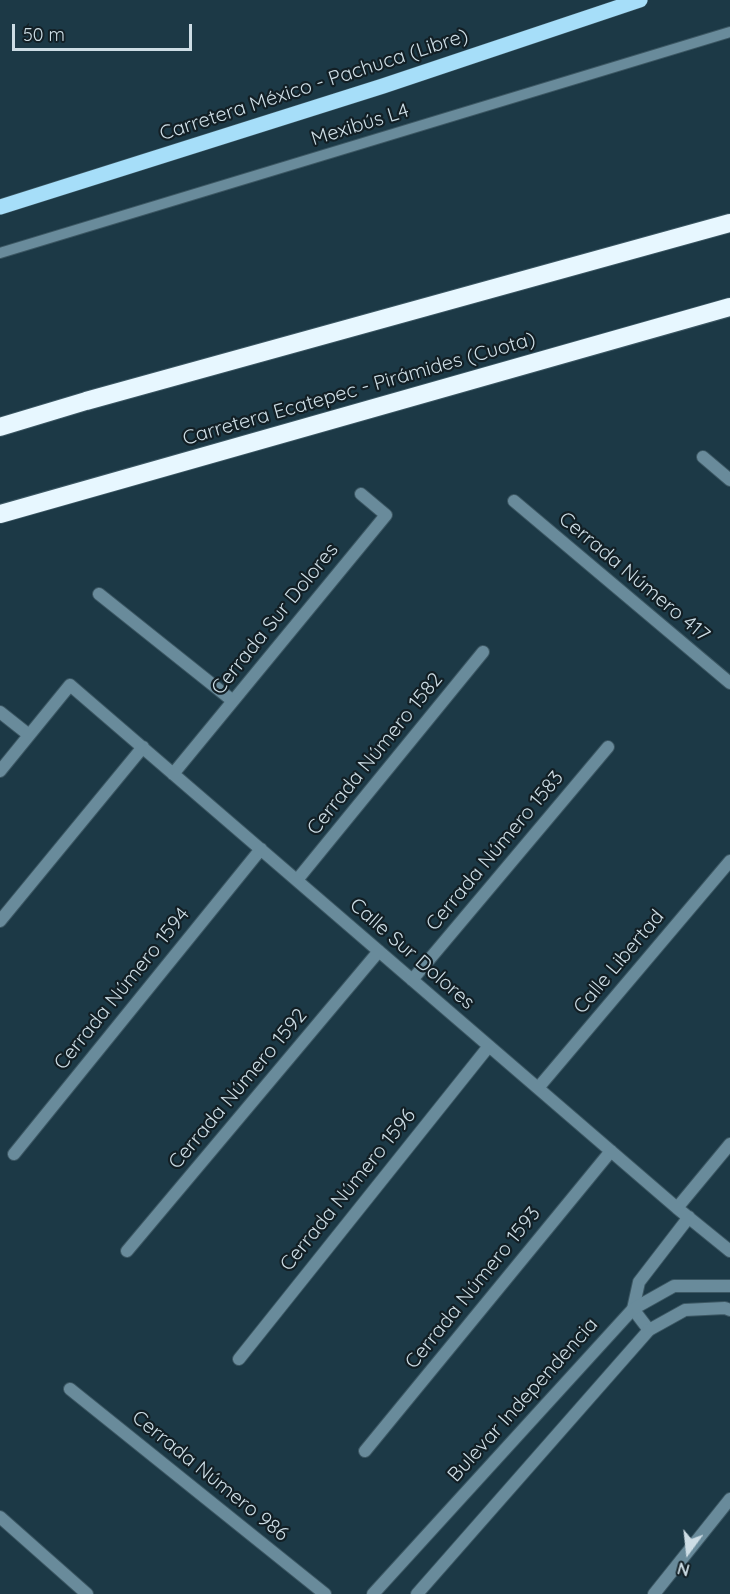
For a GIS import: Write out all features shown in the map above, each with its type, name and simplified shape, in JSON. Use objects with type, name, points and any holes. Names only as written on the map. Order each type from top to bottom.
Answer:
[{"type":"highway","points":[[0,427],[86,401],[730,223]]},
{"type":"highway","name":"Carretera Ecatepec - Pirámides (Cuota)","points":[[0,514],[730,307]]},
{"type":"main road","name":"Carretera México - Pachuca (Libre)","points":[[0,207],[383,86],[640,0]]},
{"type":"street","points":[[703,457],[730,480]]},
{"type":"street","name":"Cerrada Sur Dolores","points":[[173,774],[386,515],[361,494]]},
{"type":"street","name":"Cerrada Número 417","points":[[514,501],[730,683]]},
{"type":"street","points":[[99,594],[233,701]]},
{"type":"street","name":"Cerrada Número 1582","points":[[297,880],[483,652]]},
{"type":"street","name":"Calle Sur Dolores","points":[[29,735],[70,685],[677,1208],[730,1251]]},
{"type":"street","points":[[0,711],[29,735],[0,771]]},
{"type":"street","points":[[0,921],[142,747]]},
{"type":"street","name":"Cerrada Número 1583","points":[[412,980],[608,747]]},
{"type":"street","name":"Cerrada Número 1594","points":[[14,1154],[261,849]]},
{"type":"street","name":"Calle Libertad","points":[[538,1088],[730,861]]},
{"type":"street","name":"Cerrada Número 1592","points":[[127,1251],[379,951]]},
{"type":"street","name":"Cerrada Número 1596","points":[[239,1359],[489,1046]]},
{"type":"street","points":[[677,1208],[730,1144]]},
{"type":"street","name":"Cerrada Número 1593","points":[[365,1450],[611,1151]]},
{"type":"street","points":[[650,1330],[633,1309],[639,1282],[689,1217]]},
{"type":"street","name":"Bulevar Independencia","points":[[373,1594],[633,1309],[674,1286],[730,1286]]},
{"type":"street","points":[[417,1594],[650,1330],[685,1310],[725,1308],[730,1310]]},
{"type":"street","name":"Cerrada Número 986","points":[[70,1389],[326,1594]]},
{"type":"street","points":[[654,1594],[730,1499]]},
{"type":"street","points":[[0,1517],[87,1594]]},
{"type":"lane","name":"Mexibús L4","points":[[0,253],[730,32]]}]
